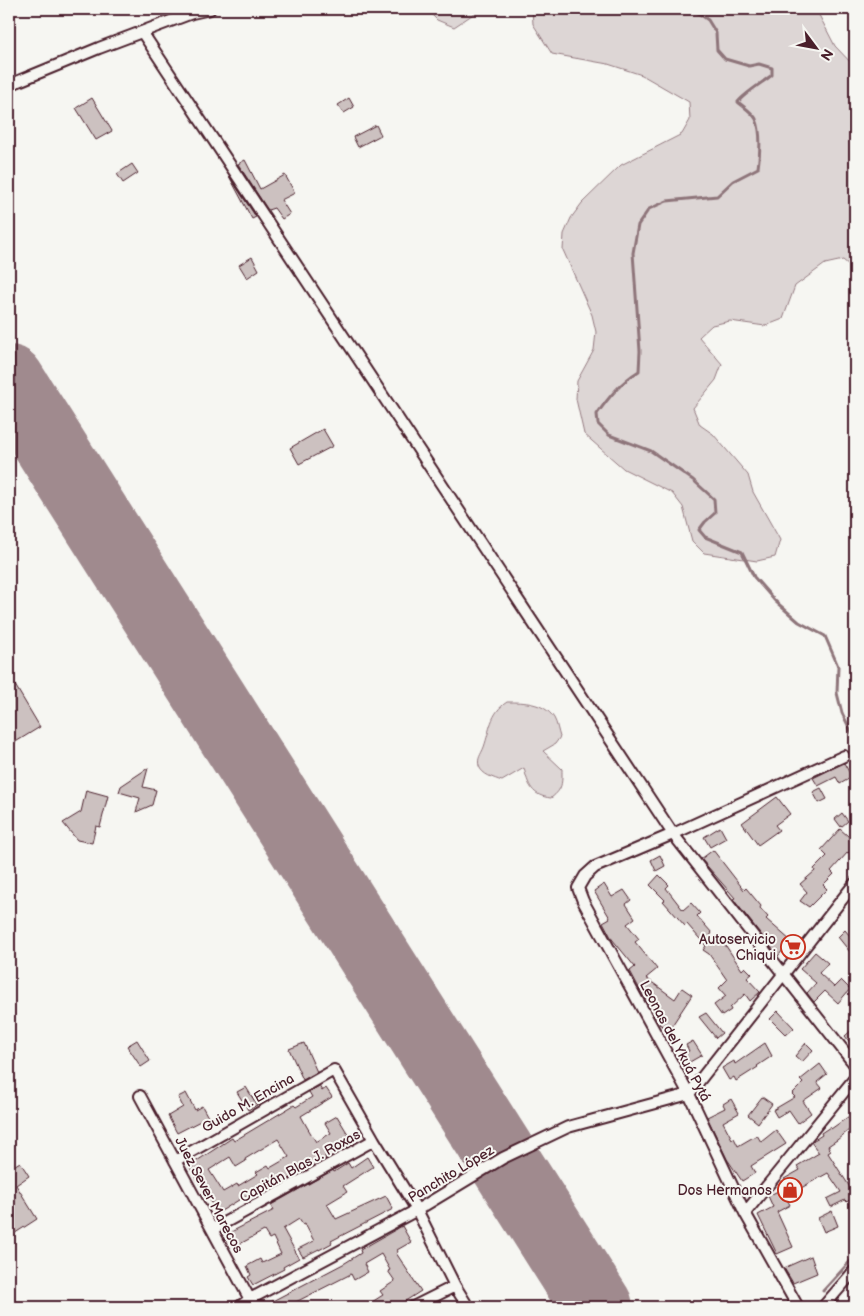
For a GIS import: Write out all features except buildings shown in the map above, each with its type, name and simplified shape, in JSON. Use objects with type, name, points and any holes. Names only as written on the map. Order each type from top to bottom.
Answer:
[{"type":"street","points":[[9,85],[142,32],[210,9]]},
{"type":"street","points":[[142,32],[673,834],[855,1065]]},
{"type":"street","points":[[673,834],[844,756]]},
{"type":"street","name":"Leonas del Ykuá Pytá","points":[[673,834],[594,867],[584,876],[578,888],[583,901],[689,1094],[744,1213],[798,1307]]},
{"type":"street","points":[[689,1094],[855,883]]},
{"type":"street","name":"Guido M. Encina","points":[[175,1160],[334,1070],[374,1140]]},
{"type":"street","points":[[744,1213],[855,1078]]},
{"type":"street","name":"Panchito López","points":[[239,1307],[252,1303],[418,1210],[503,1158],[568,1127],[689,1094]]},
{"type":"street","name":"Juez Sever Marecos","points":[[140,1096],[252,1303]]},
{"type":"street","points":[[374,1140],[418,1210],[455,1286],[468,1307]]},
{"type":"street","name":"Capitán Blas J. Roxas","points":[[213,1229],[374,1140]]},
{"type":"street","points":[[823,1307],[855,1270]]},
{"type":"street","points":[[413,1307],[455,1286]]},
{"type":"shaded area","points":[[426,9],[481,9],[454,27],[437,20]]},
{"type":"shaded area","points":[[532,9],[815,9],[835,46],[855,67],[855,270],[843,260],[825,264],[795,286],[783,319],[765,326],[730,321],[712,325],[699,337],[722,364],[716,380],[693,408],[700,425],[713,434],[748,475],[753,492],[780,540],[775,557],[757,561],[704,553],[692,541],[683,507],[672,493],[624,469],[584,434],[576,399],[577,381],[594,350],[596,332],[592,315],[563,250],[564,234],[571,218],[582,203],[621,165],[682,134],[690,120],[689,102],[642,75],[608,64],[552,54],[533,24]]},
{"type":"shaded area","points":[[507,702],[539,706],[550,713],[555,720],[560,737],[555,744],[543,751],[562,769],[561,785],[558,792],[551,798],[539,795],[532,789],[524,768],[502,781],[485,774],[479,766],[479,759],[489,728],[497,711]]},
{"type":"waterway","points":[[693,9],[708,20],[716,33],[717,50],[725,59],[749,66],[759,64],[772,68],[772,75],[738,102],[753,115],[758,125],[760,143],[758,168],[733,181],[717,196],[667,201],[649,209],[638,225],[633,253],[640,351],[639,371],[621,385],[606,402],[597,414],[598,424],[609,435],[651,451],[693,480],[714,499],[715,513],[699,530],[705,537],[742,552],[754,577],[775,601],[799,622],[825,636],[838,666],[837,693],[842,713],[855,739]]},
{"type":"waterway","points":[[823,1291],[855,1256]]},
{"type":"runway","points":[[9,381],[597,1307]]},
{"type":"place","name":"Autoservicio Chiqui","points":[[793,947]]},
{"type":"place","name":"Dos Hermanos","points":[[790,1190]]}]
